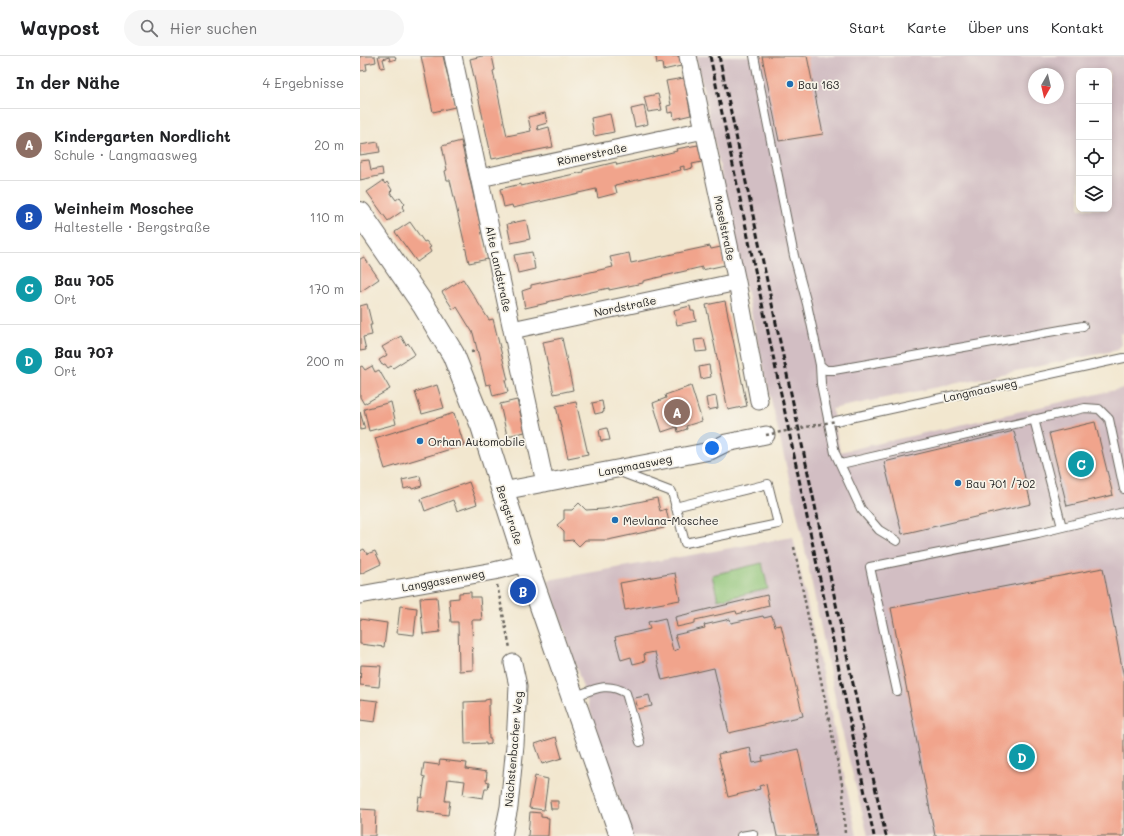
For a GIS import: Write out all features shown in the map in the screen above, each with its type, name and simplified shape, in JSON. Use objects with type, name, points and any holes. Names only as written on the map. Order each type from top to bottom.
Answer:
[{"type":"main road","name":"Bergstraße","points":[[360,213],[424,306],[453,354],[482,426],[526,563],[621,836]]},
{"type":"street","name":"Alte Landstraße","points":[[453,56],[545,483]]},
{"type":"street","name":"Moselstraße","points":[[688,56],[737,282],[759,401]]},
{"type":"street","name":"Römerstraße","points":[[480,178],[704,130]]},
{"type":"street","name":"Nordstraße","points":[[512,330],[737,282]]},
{"type":"street","name":"Langmaasweg","points":[[503,491],[710,451],[726,443],[766,434]]},
{"type":"street","name":"Langgassenweg","points":[[360,595],[494,571],[526,563]]},
{"type":"street","name":"Nächstenbacher Weg","points":[[502,836],[509,807],[516,730],[518,686],[513,662]]},
{"type":"lane","points":[[754,56],[794,256],[807,304],[820,365],[821,384],[835,453],[861,509],[879,530],[897,541]]},
{"type":"lane","points":[[820,365],[826,370],[834,370],[1083,326]]},
{"type":"lane","name":"Langmaasweg","points":[[836,421],[1124,358]]},
{"type":"lane","points":[[841,464],[1085,408],[1099,409],[1109,419],[1124,489]]},
{"type":"lane","points":[[1034,419],[1062,527]]},
{"type":"lane","points":[[614,469],[672,492],[685,543],[778,524],[768,484],[676,507]]},
{"type":"lane","points":[[897,691],[870,567],[1062,527],[1124,512]]},
{"type":"lane","points":[[572,698],[599,688],[616,687],[626,693],[640,742]]},
{"type":"lane","points":[[741,836],[753,834]]},
{"type":"path","points":[[766,434],[836,421]]},
{"type":"path","points":[[794,547],[843,788],[845,836]]},
{"type":"path","points":[[494,571],[513,662]]},
{"type":"shaded area","points":[[696,56],[1124,56],[1124,334],[1120,333],[1121,345],[1118,350],[832,409],[840,452],[1124,388],[1124,836],[868,836],[841,727],[802,535],[750,308]]},
{"type":"shaded area","points":[[793,537],[857,836],[631,836],[548,580]]},
{"type":"green space","points":[[762,563],[768,589],[718,600],[712,575]]},
{"type":"building","points":[[360,56],[375,56],[376,62],[366,64],[367,70],[360,71]]},
{"type":"building","points":[[378,56],[395,56],[396,59],[390,61],[389,57],[383,59],[385,67],[381,68]]},
{"type":"building","points":[[421,56],[443,56],[455,107],[433,112]]},
{"type":"building","points":[[482,56],[492,56],[495,70],[493,71],[507,136],[531,131],[528,117],[545,113],[547,123],[537,126],[538,130],[549,127],[553,147],[492,159],[470,59]]},
{"type":"building","points":[[679,56],[681,66],[663,70],[662,63],[657,64],[656,57]]},
{"type":"building","name":"Bau 163","points":[[762,56],[807,56],[823,134],[779,141]]},
{"type":"building","points":[[684,78],[691,115],[674,119],[673,112],[668,113],[667,106],[671,105],[666,81]]},
{"type":"building","points":[[658,94],[662,110],[648,112],[644,97]]},
{"type":"building","points":[[644,106],[648,124],[635,127],[631,109]]},
{"type":"building","points":[[610,114],[614,132],[594,136],[591,118]]},
{"type":"building","points":[[461,141],[488,259],[469,263],[450,180],[447,180],[445,171],[447,170],[442,146]]},
{"type":"building","points":[[378,142],[380,152],[360,155],[360,145]]},
{"type":"building","points":[[698,145],[702,162],[692,164],[693,168],[684,170],[684,166],[680,167],[681,170],[615,185],[617,193],[598,198],[596,189],[513,208],[512,205],[504,207],[500,189],[521,184],[521,186],[583,172],[583,170],[616,162],[617,165],[677,151],[676,149]]},
{"type":"building","points":[[369,160],[371,170],[382,168],[383,175],[360,180],[360,161]]},
{"type":"building","points":[[383,181],[385,184],[387,182],[392,190],[390,192],[396,200],[400,197],[405,204],[402,207],[404,210],[388,221],[367,192]]},
{"type":"building","points":[[526,220],[530,239],[511,243],[507,224]]},
{"type":"building","points":[[410,222],[424,242],[426,241],[431,247],[429,248],[431,252],[417,262],[395,232]]},
{"type":"building","points":[[710,246],[711,249],[721,247],[725,265],[702,270],[702,267],[643,281],[643,283],[609,290],[609,288],[525,308],[522,291],[531,288],[531,285],[613,267],[610,257],[629,253],[631,263]]},
{"type":"building","points":[[532,252],[535,269],[518,273],[514,255]]},
{"type":"building","points":[[364,257],[379,279],[360,292],[360,259]]},
{"type":"building","points":[[463,279],[489,320],[493,319],[508,380],[505,380],[508,392],[493,396],[490,384],[486,385],[473,333],[457,307],[453,309],[442,292]]},
{"type":"building","points":[[725,301],[747,406],[728,410],[706,305]]},
{"type":"building","points":[[367,304],[372,325],[370,325],[372,335],[363,337],[366,350],[360,351],[360,306]]},
{"type":"building","points":[[690,306],[691,311],[694,311],[696,321],[677,325],[674,310]]},
{"type":"building","points":[[401,336],[406,345],[408,343],[415,354],[393,368],[391,366],[388,368],[385,364],[382,365],[379,360],[387,355],[382,347]]},
{"type":"building","points":[[562,338],[573,390],[554,394],[543,342]]},
{"type":"building","points":[[704,339],[707,351],[696,352],[694,340]]},
{"type":"building","points":[[709,365],[711,377],[701,379],[699,367]]},
{"type":"building","points":[[362,366],[365,370],[372,366],[375,372],[379,370],[390,389],[364,404],[360,397],[360,367]]},
{"type":"building","points":[[437,385],[444,408],[422,414],[415,392]]},
{"type":"building","points":[[691,386],[702,421],[686,426],[687,429],[678,432],[677,427],[662,432],[653,403],[666,398],[665,395]]},
{"type":"building","points":[[716,396],[718,408],[708,410],[706,398]]},
{"type":"building","points":[[517,400],[525,432],[507,436],[500,404]]},
{"type":"building","points":[[602,401],[604,412],[595,414],[592,403]]},
{"type":"building","points":[[391,402],[396,424],[369,431],[364,409]]},
{"type":"building","points":[[576,402],[588,454],[568,458],[556,406]]},
{"type":"building","points":[[360,412],[365,429],[360,430]]},
{"type":"building","name":"Orhan Automobile","points":[[454,413],[464,445],[385,469],[375,438]]},
{"type":"building","points":[[1095,422],[1113,495],[1067,506],[1049,433]]},
{"type":"building","points":[[607,428],[610,440],[601,441],[599,430]]},
{"type":"building","name":"Bau 701 /702","points":[[1014,431],[1031,504],[902,534],[884,462]]},
{"type":"building","points":[[420,476],[422,486],[412,489],[411,487],[404,489],[402,480]]},
{"type":"building","points":[[469,482],[477,504],[457,511],[453,500],[425,511],[421,499]]},
{"type":"building","name":"Mevlana-Moschee","points":[[657,498],[660,511],[666,509],[669,522],[663,524],[664,528],[608,540],[585,540],[579,546],[573,540],[564,541],[564,532],[557,525],[564,519],[564,510],[572,510],[579,503],[586,510],[604,509]]},
{"type":"building","points":[[364,549],[367,554],[375,551],[381,564],[360,574],[360,551]]},
{"type":"building","points":[[1103,568],[1124,678],[1124,836],[935,836],[891,608]]},
{"type":"building","points":[[675,573],[680,600],[625,610],[620,583]]},
{"type":"building","points":[[471,592],[471,597],[480,597],[482,620],[472,620],[473,670],[459,671],[458,622],[451,622],[449,599],[459,598],[459,593]]},
{"type":"building","points":[[767,595],[769,606],[737,614],[736,611],[695,620],[695,623],[677,627],[675,617]]},
{"type":"building","points":[[437,597],[440,632],[423,634],[420,598]]},
{"type":"building","points":[[400,606],[417,608],[414,635],[397,633]]},
{"type":"building","points":[[763,616],[764,618],[772,616],[775,626],[781,625],[803,716],[729,733],[714,668],[662,680],[655,652],[644,654],[645,661],[633,664],[631,657],[621,660],[615,637],[650,629],[648,622],[665,618],[673,651],[679,649],[675,635],[705,628],[704,625],[730,619],[731,623]]},
{"type":"building","points":[[360,619],[387,623],[384,647],[360,644]]},
{"type":"building","points":[[361,665],[381,666],[379,687],[360,685]]},
{"type":"building","points":[[649,695],[652,706],[638,709],[635,698]]},
{"type":"building","points":[[360,699],[378,701],[375,722],[360,720]]},
{"type":"building","points":[[490,699],[490,705],[488,705],[489,739],[491,739],[491,744],[465,744],[464,702],[485,701]]},
{"type":"building","points":[[556,737],[562,758],[542,764],[535,744]]},
{"type":"building","points":[[750,747],[753,763],[763,761],[762,757],[798,749],[817,836],[777,836],[766,784],[759,786],[760,789],[728,797],[718,754]]},
{"type":"building","points":[[440,760],[467,763],[466,769],[487,772],[486,781],[489,782],[488,789],[485,789],[483,798],[463,795],[465,781],[448,779],[445,801],[450,801],[448,815],[417,811],[419,797],[422,798],[425,777],[422,776],[424,763],[439,765]]},
{"type":"building","points":[[535,776],[548,779],[544,810],[529,808]]},
{"type":"building","points":[[550,801],[558,801],[558,809],[551,809]]},
{"type":"building","points":[[360,809],[376,810],[375,836],[360,836]]},
{"type":"building","points":[[530,812],[541,813],[541,817],[549,818],[548,836],[528,836]]},
{"type":"railway","points":[[710,56],[874,836]]},
{"type":"railway","points":[[719,56],[886,836]]},
{"type":"place","name":"Bau 163","points":[[790,84]]},
{"type":"place","name":"Kindergarten Nordlicht","points":[[677,412]]},
{"type":"place","name":"Orhan Automobile","points":[[420,441]]},
{"type":"place","name":"Bau 705","points":[[1081,464]]},
{"type":"place","name":"Bau 701 /702","points":[[958,483]]},
{"type":"place","name":"Mevlana-Moschee","points":[[615,520]]},
{"type":"place","name":"Weinheim Moschee","points":[[523,591]]},
{"type":"place","name":"Bau 707","points":[[1022,757]]}]
